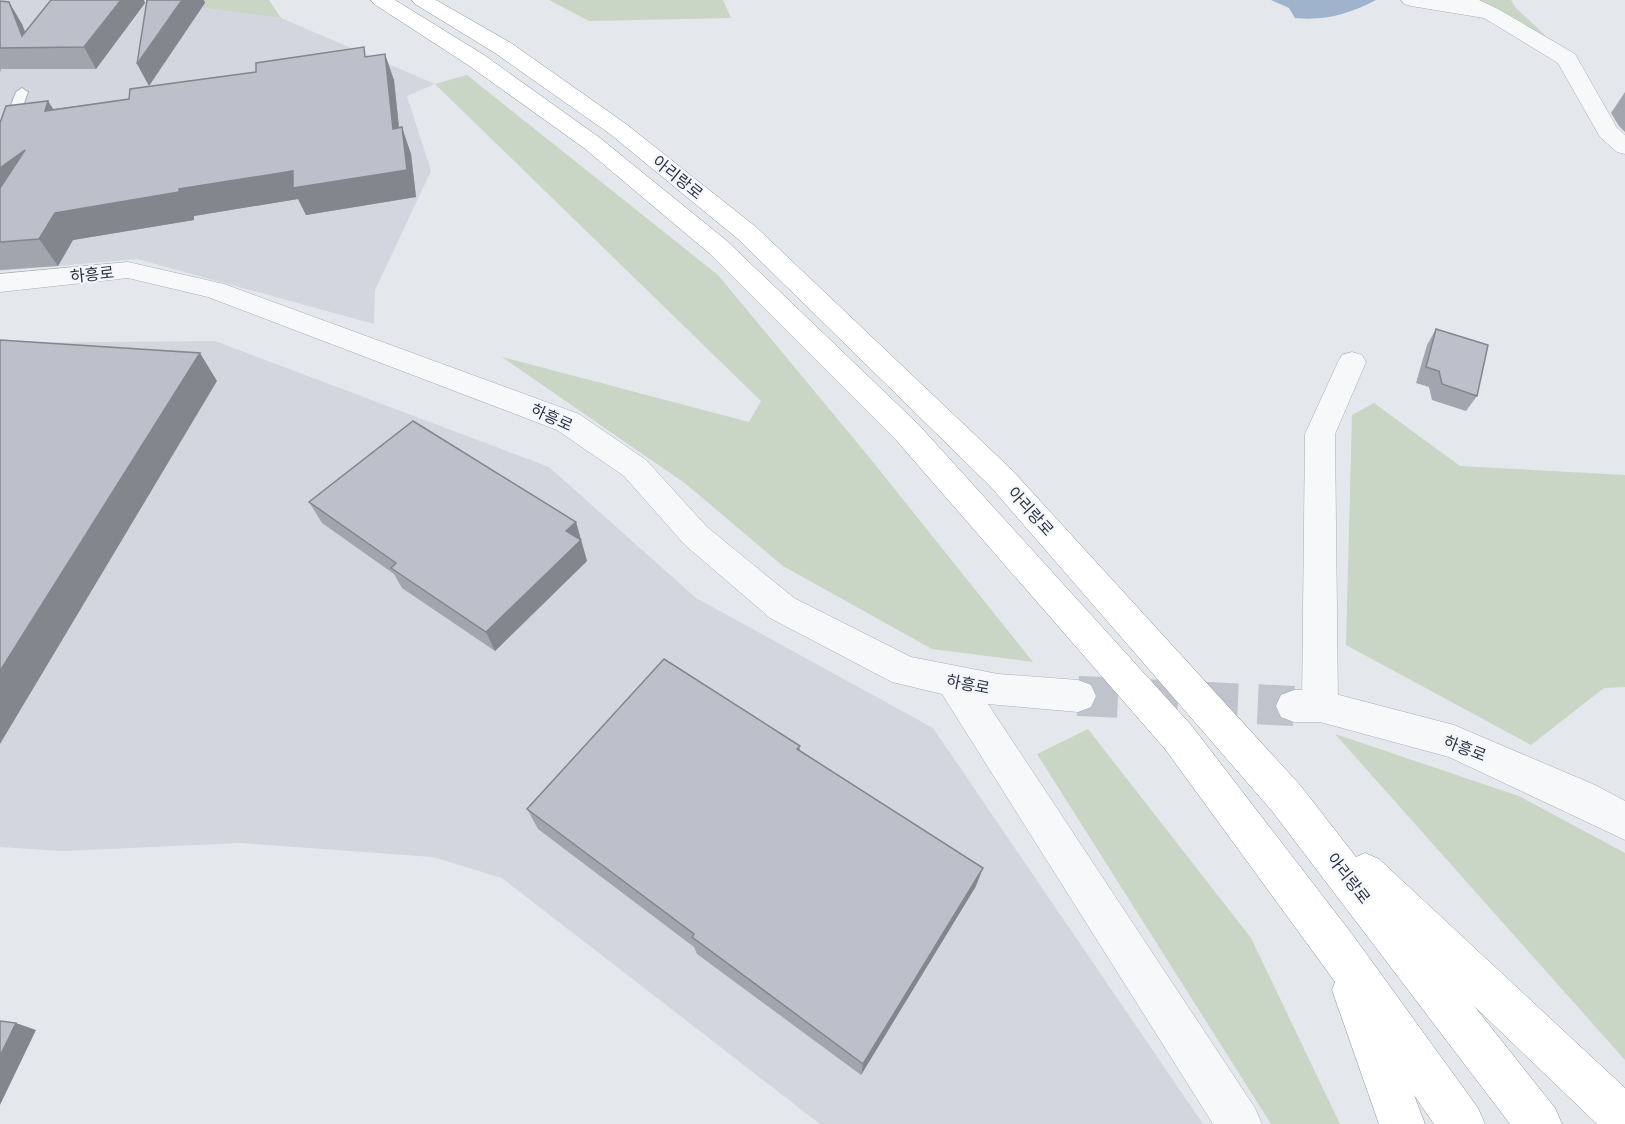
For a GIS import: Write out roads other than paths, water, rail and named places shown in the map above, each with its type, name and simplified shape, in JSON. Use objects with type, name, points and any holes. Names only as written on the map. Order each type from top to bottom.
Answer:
[{"type":"highway","name":"아리랑로","points":[[381,0],[476,60],[592,143],[718,247],[907,432],[1178,737],[1337,949],[1462,1124]]},
{"type":"highway","name":"아리랑로","points":[[422,0],[503,48],[618,129],[747,233],[1001,478],[1286,798],[1539,1124]]},
{"type":"highway","points":[[1286,798],[1625,1119]]},
{"type":"highway","points":[[1337,949],[1402,1124]]},
{"type":"street","points":[[1411,0],[1491,14]]},
{"type":"street","points":[[1463,0],[1567,59],[1608,132],[1625,147]]},
{"type":"street","name":"하흥로","points":[[0,283],[128,270],[215,290],[568,422],[635,468],[696,536],[782,608],[905,671],[998,690],[1078,696]]},
{"type":"street","name":"하흥로","points":[[1352,362],[1320,434],[1307,706],[1454,742],[1581,798],[1625,821]]},
{"type":"street","points":[[953,681],[1239,1124]]},
{"type":"lane","points":[[0,153],[22,92]]},
{"type":"water","points":[[1271,0],[1376,0],[1337,15],[1306,19],[1295,18],[1289,8]]},
{"type":"tunnel","points":[[1078,696],[1294,706]]}]
